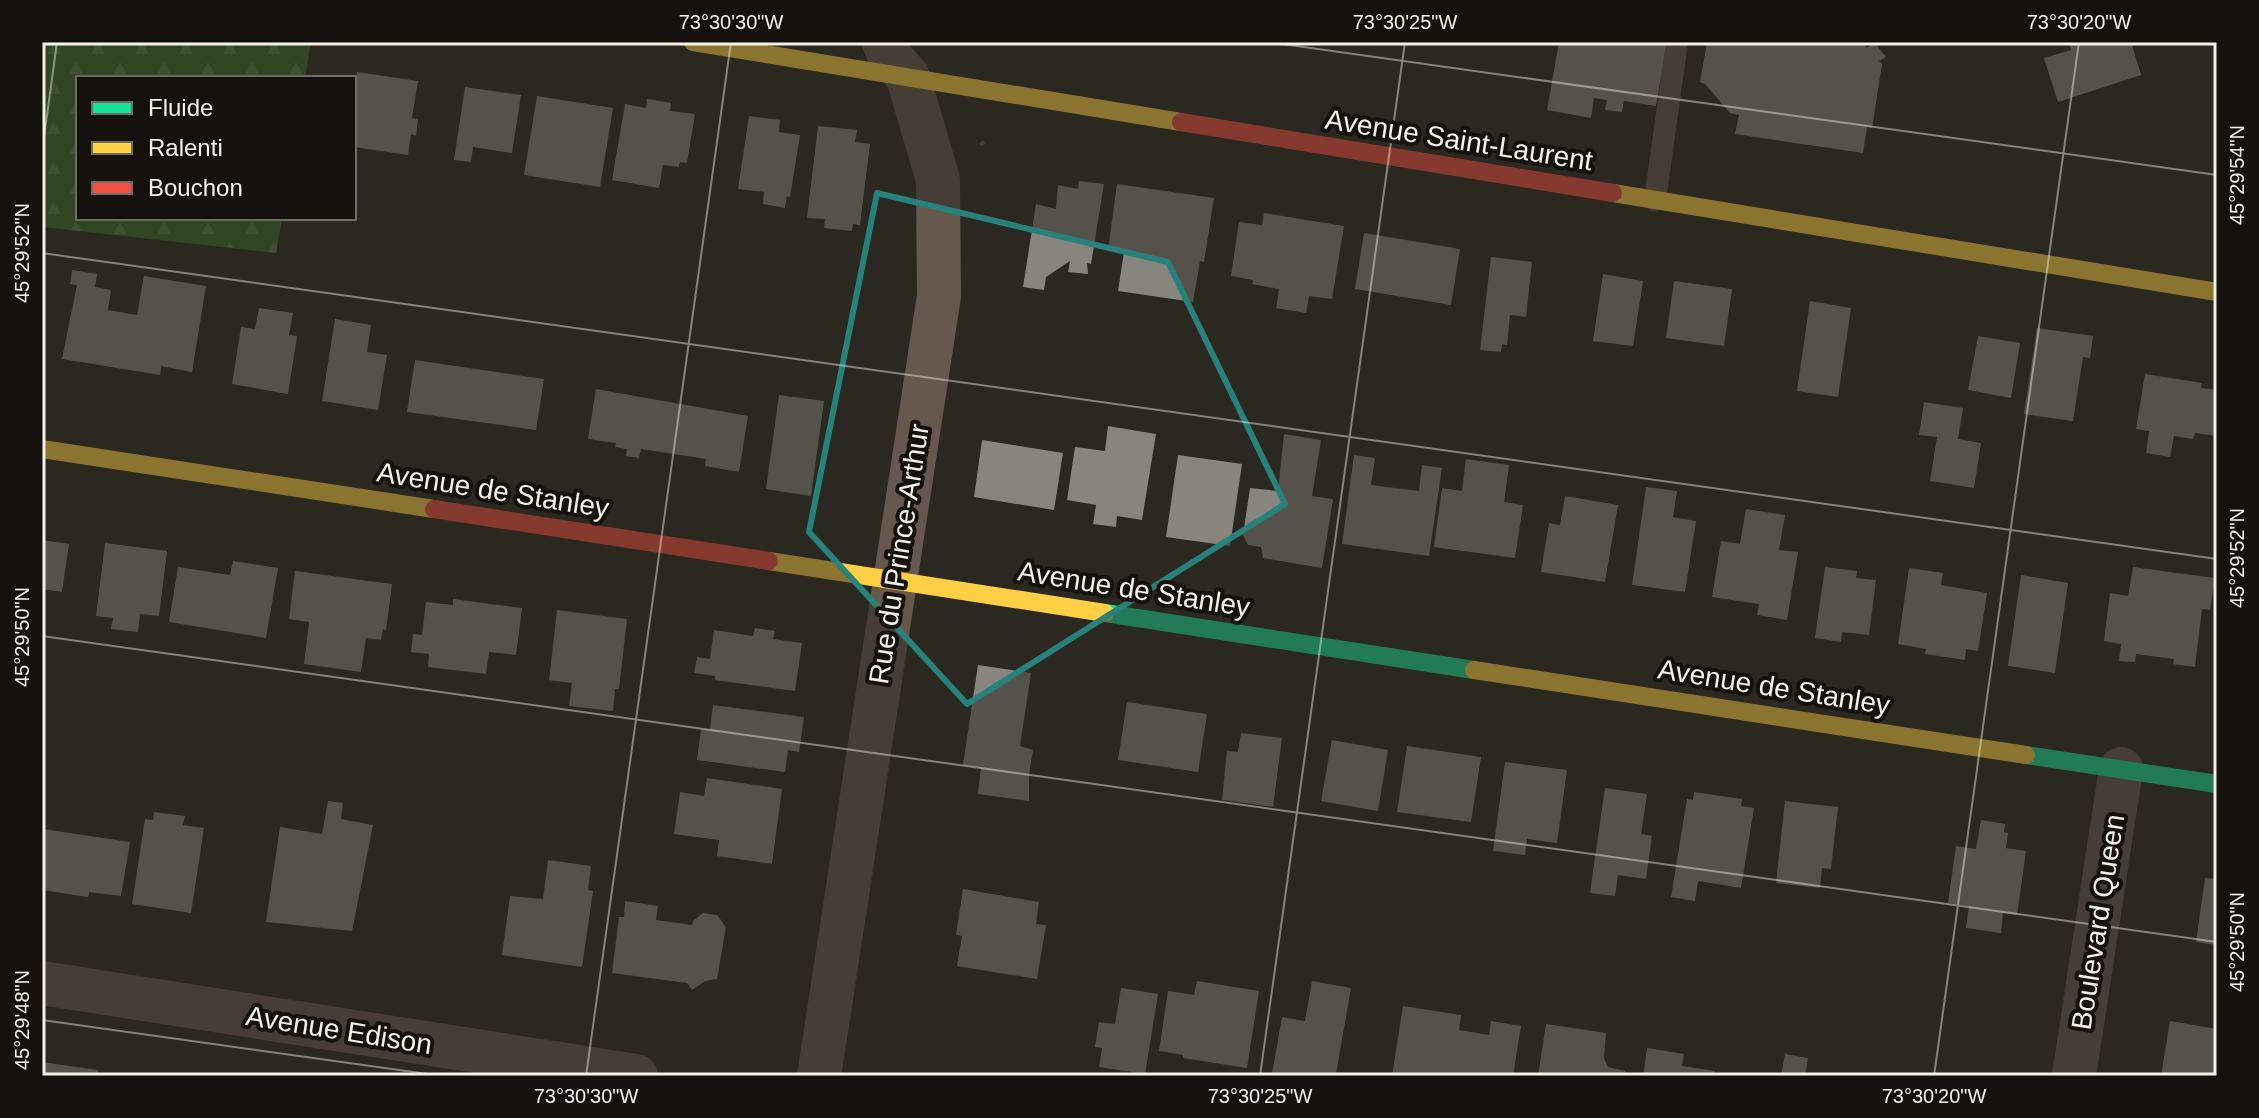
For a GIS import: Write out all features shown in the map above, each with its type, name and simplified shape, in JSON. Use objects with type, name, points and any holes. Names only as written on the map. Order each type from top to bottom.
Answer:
[{"type":"street","name":"Avenue Saint-Laurent","points":[[693,42],[2217,292]]},
{"type":"street","name":"Rue du Prince-Arthur","points":[[819,1076],[939,296],[938,180],[908,77],[889,55],[884,42]]},
{"type":"street","name":"Avenue de Stanley","points":[[42,449],[2217,784]]},
{"type":"street","name":"Boulevard Queen","points":[[2074,1076],[2121,769]]},
{"type":"street","name":"Avenue Edison","points":[[42,983],[636,1076]]},
{"type":"lane","points":[[1655,200],[1677,42]]},
{"type":"highlighted area","points":[[877,193],[1168,262],[1285,504],[967,704],[809,532]]},
{"type":"green space","points":[[42,42],[311,42],[305,76],[76,76],[76,220],[282,220],[276,253],[42,227]]},
{"type":"building","points":[[1559,42],[1667,42],[1656,106],[1624,101],[1622,112],[1605,110],[1607,100],[1594,98],[1591,118],[1547,110]]},
{"type":"building","points":[[1707,42],[1850,42],[1864,44],[1867,48],[1874,42],[1886,57],[1879,61],[1882,64],[1872,128],[1867,127],[1863,153],[1735,134],[1739,115],[1730,113],[1700,82]]},
{"type":"building","points":[[2069,42],[2131,42],[2141,75],[2058,102],[2044,58],[2071,50]]},
{"type":"building","points":[[357,72],[418,81],[412,118],[418,119],[416,136],[411,134],[408,155],[356,147]]},
{"type":"building","points":[[465,87],[521,95],[512,153],[473,147],[471,162],[454,160]]},
{"type":"building","points":[[537,96],[613,108],[600,187],[524,175]]},
{"type":"building","points":[[647,99],[671,103],[670,111],[695,114],[687,163],[680,162],[679,167],[663,165],[659,188],[612,180],[625,104],[646,108]]},
{"type":"building","points":[[749,116],[780,120],[779,132],[800,135],[790,197],[787,196],[785,208],[763,204],[764,192],[738,189]]},
{"type":"building","points":[[818,126],[857,130],[855,142],[870,144],[860,225],[853,224],[852,231],[824,228],[825,219],[807,218]]},
{"type":"building","points":[[1079,181],[1104,184],[1091,264],[1087,263],[1088,274],[1068,272],[1070,261],[1046,277],[1044,290],[1023,287],[1036,204],[1056,209],[1058,185],[1078,189]]},
{"type":"building","points":[[1117,184],[1214,198],[1204,262],[1200,261],[1193,302],[1118,291],[1124,252],[1108,250]]},
{"type":"building","points":[[1264,213],[1344,226],[1332,299],[1309,296],[1306,313],[1276,308],[1279,289],[1231,276],[1239,222],[1262,225]]},
{"type":"building","points":[[1364,233],[1460,249],[1451,305],[1355,289]]},
{"type":"building","points":[[1491,257],[1532,262],[1526,317],[1510,315],[1507,345],[1502,344],[1501,352],[1480,350]]},
{"type":"building","points":[[72,270],[97,274],[95,287],[111,290],[108,310],[137,315],[144,276],[206,286],[192,372],[161,366],[160,375],[62,359],[77,285],[70,284]]},
{"type":"building","points":[[1603,274],[1643,281],[1633,346],[1593,341]]},
{"type":"building","points":[[1674,281],[1732,289],[1724,346],[1666,338]]},
{"type":"building","points":[[1810,301],[1851,308],[1838,397],[1797,391]]},
{"type":"building","points":[[259,308],[293,313],[289,335],[297,336],[288,394],[232,384],[241,327],[255,329]]},
{"type":"building","points":[[335,319],[371,325],[367,352],[387,355],[378,410],[322,401]]},
{"type":"building","points":[[2037,328],[2093,336],[2090,358],[2083,357],[2073,421],[2024,414]]},
{"type":"building","points":[[1978,336],[2020,343],[2011,398],[1968,390]]},
{"type":"building","points":[[415,360],[544,379],[536,430],[407,412]]},
{"type":"building","points":[[2145,374],[2202,383],[2201,388],[2217,390],[2217,436],[2195,433],[2193,439],[2174,436],[2170,457],[2146,453],[2149,431],[2136,429]]},
{"type":"building","points":[[596,389],[748,416],[739,472],[705,466],[706,459],[641,449],[639,458],[626,456],[627,449],[615,447],[616,443],[588,439]]},
{"type":"building","points":[[779,395],[824,401],[811,496],[766,489]]},
{"type":"building","points":[[1924,402],[1963,408],[1958,439],[1981,443],[1974,488],[1930,481],[1937,437],[1919,435]]},
{"type":"building","points":[[1108,426],[1156,434],[1142,520],[1117,516],[1116,527],[1093,524],[1096,505],[1067,500],[1075,447],[1105,451]]},
{"type":"building","points":[[1284,434],[1321,440],[1312,496],[1333,499],[1322,568],[1263,558],[1261,547],[1248,545],[1243,535],[1250,488],[1278,491]]},
{"type":"building","points":[[982,440],[1063,453],[1054,510],[974,497]]},
{"type":"building","points":[[1178,455],[1242,464],[1230,546],[1166,537]]},
{"type":"building","points":[[1354,455],[1375,458],[1371,485],[1419,491],[1422,465],[1442,468],[1429,556],[1342,544]]},
{"type":"building","points":[[1466,459],[1509,465],[1504,502],[1523,505],[1515,558],[1434,547],[1442,488],[1462,491]]},
{"type":"building","points":[[1646,487],[1677,491],[1673,517],[1696,521],[1685,592],[1632,585]]},
{"type":"building","points":[[1565,496],[1618,505],[1605,582],[1541,572],[1549,523],[1560,525]]},
{"type":"building","points":[[1746,509],[1785,515],[1779,550],[1798,552],[1787,620],[1757,615],[1759,604],[1712,597],[1721,541],[1740,544]]},
{"type":"building","points":[[42,540],[69,544],[62,592],[42,589]]},
{"type":"building","points":[[105,543],[167,551],[159,616],[140,614],[138,632],[111,629],[113,618],[96,616]]},
{"type":"building","points":[[233,561],[278,568],[266,638],[169,622],[178,567],[230,575]]},
{"type":"building","points":[[1825,567],[1857,571],[1856,578],[1876,580],[1869,635],[1842,632],[1841,642],[1815,638]]},
{"type":"building","points":[[2133,567],[2215,578],[2210,610],[2202,609],[2195,667],[2173,664],[2174,659],[2136,654],[2135,662],[2119,661],[2121,644],[2104,641],[2110,593],[2128,596]]},
{"type":"building","points":[[1909,568],[1943,573],[1941,585],[1987,593],[1978,651],[1966,649],[1965,660],[1925,654],[1926,649],[1898,644]]},
{"type":"building","points":[[295,571],[392,584],[386,630],[383,629],[381,640],[366,638],[361,672],[304,664],[309,622],[289,619]]},
{"type":"building","points":[[2021,575],[2068,583],[2055,673],[2008,666]]},
{"type":"building","points":[[453,599],[522,608],[516,655],[489,652],[486,674],[428,667],[429,654],[411,652],[413,634],[422,635],[426,602],[453,605]]},
{"type":"building","points":[[557,610],[627,619],[619,689],[615,689],[613,711],[569,706],[572,683],[549,680]]},
{"type":"building","points":[[755,628],[775,631],[773,639],[802,643],[795,691],[715,680],[715,676],[694,673],[697,657],[710,659],[714,630],[753,636]]},
{"type":"building","points":[[978,665],[1031,673],[1020,746],[1033,750],[1029,801],[978,794],[981,768],[963,765]]},
{"type":"building","points":[[1127,702],[1207,714],[1198,772],[1118,760]]},
{"type":"building","points":[[713,705],[804,717],[799,752],[788,750],[785,772],[697,760],[701,729],[710,730]]},
{"type":"building","points":[[1241,733],[1282,738],[1273,807],[1222,800],[1227,751],[1238,752]]},
{"type":"building","points":[[1332,740],[1388,750],[1378,811],[1321,801]]},
{"type":"building","points":[[1407,746],[1481,757],[1471,822],[1397,812]]},
{"type":"building","points":[[1505,762],[1567,770],[1557,843],[1527,839],[1525,855],[1493,851]]},
{"type":"building","points":[[707,778],[782,789],[772,864],[717,856],[719,840],[674,834],[680,792],[704,796]]},
{"type":"building","points":[[1605,788],[1647,794],[1641,834],[1652,836],[1646,879],[1618,875],[1615,896],[1590,893]]},
{"type":"building","points":[[1694,792],[1742,799],[1741,806],[1754,808],[1741,888],[1698,881],[1695,901],[1671,897],[1687,799],[1693,800]]},
{"type":"building","points":[[328,801],[343,803],[341,819],[373,825],[352,931],[266,922],[280,827],[322,834]]},
{"type":"building","points":[[1785,801],[1838,807],[1831,869],[1822,868],[1820,888],[1776,883]]},
{"type":"building","points":[[154,812],[185,816],[183,825],[204,828],[191,913],[132,904],[145,819],[153,820]]},
{"type":"building","points":[[1981,820],[2005,824],[2004,832],[2008,833],[2006,848],[2026,851],[2017,915],[2003,913],[2001,933],[1966,928],[1969,906],[1948,903],[1956,846],[1976,849]]},
{"type":"building","points":[[43,829],[130,842],[121,896],[89,892],[88,897],[42,890]]},
{"type":"building","points":[[548,860],[591,866],[588,890],[593,891],[582,967],[502,955],[510,896],[543,899]]},
{"type":"building","points":[[2205,878],[2217,879],[2217,945],[2196,942]]},
{"type":"building","points":[[963,889],[1039,902],[1036,924],[1046,925],[1037,979],[957,966],[962,936],[956,935]]},
{"type":"building","points":[[625,901],[658,906],[656,920],[692,925],[703,913],[717,915],[726,927],[717,979],[705,981],[692,990],[687,983],[612,973],[619,917],[624,917]]},
{"type":"building","points":[[1197,981],[1259,991],[1247,1068],[1159,1051],[1168,991],[1194,995]]},
{"type":"building","points":[[1312,981],[1351,988],[1336,1074],[1272,1074],[1282,1017],[1305,1021]]},
{"type":"building","points":[[1121,988],[1158,994],[1145,1074],[1099,1067],[1102,1048],[1095,1047],[1099,1022],[1115,1024]]},
{"type":"building","points":[[1403,1006],[1461,1015],[1459,1030],[1489,1035],[1491,1021],[1521,1026],[1513,1076],[1392,1076]]},
{"type":"building","points":[[2170,1021],[2217,1029],[2217,1076],[2161,1076]]},
{"type":"building","points":[[1546,1024],[1606,1033],[1604,1058],[1608,1067],[1625,1071],[1624,1076],[1538,1076]]},
{"type":"building","points":[[1647,1048],[1684,1054],[1682,1066],[1715,1071],[1715,1076],[1643,1076]]},
{"type":"building","points":[[1785,1054],[1808,1058],[1805,1076],[1781,1076]]},
{"type":"building","points":[[42,1062],[98,1070],[97,1076],[42,1076]]},
{"type":"traffic: fast","points":[[1105,613],[1474,670]]},
{"type":"traffic: fast","points":[[2026,755],[2217,784]]},
{"type":"traffic: slow","points":[[693,42],[1181,122]]},
{"type":"traffic: slow","points":[[1613,193],[2217,292]]},
{"type":"traffic: slow","points":[[42,449],[434,509]]},
{"type":"traffic: slow","points":[[769,561],[1105,613]]},
{"type":"traffic: slow","points":[[1474,670],[2026,755]]},
{"type":"traffic: jam","points":[[1181,122],[1613,193]]},
{"type":"traffic: jam","points":[[434,509],[769,561]]}]
